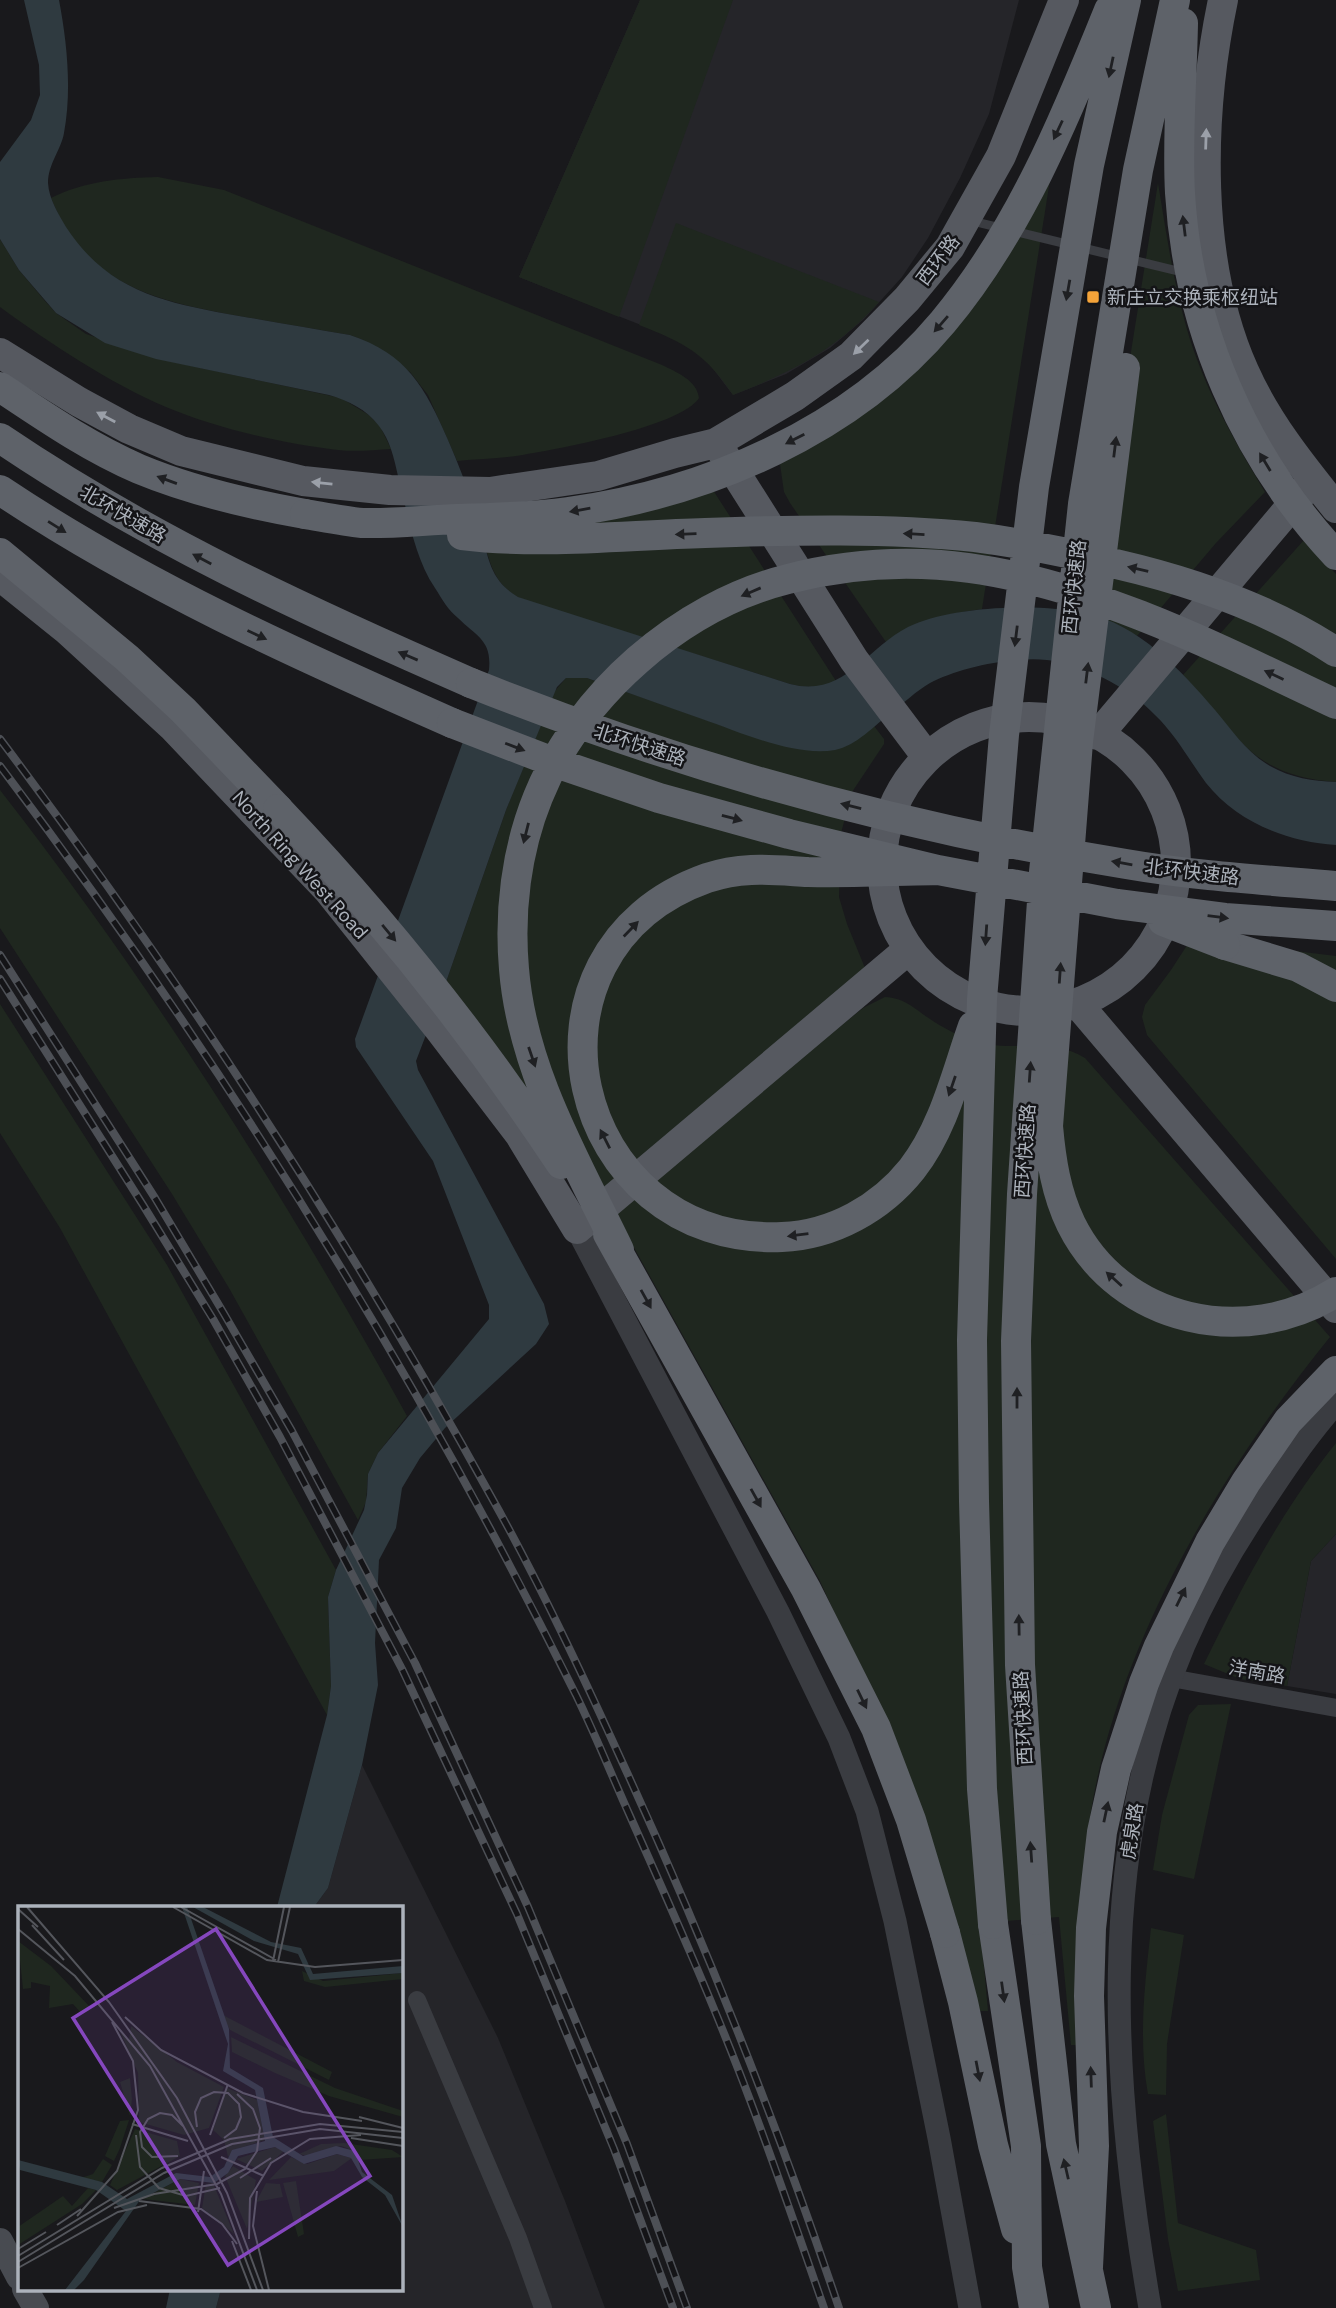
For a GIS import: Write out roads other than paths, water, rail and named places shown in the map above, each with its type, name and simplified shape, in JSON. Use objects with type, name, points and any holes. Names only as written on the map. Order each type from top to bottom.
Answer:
[{"type":"highway","points":[[362,523],[511,517],[575,511],[636,498],[698,480],[759,456],[810,431],[854,404],[904,363],[935,331],[996,248],[1048,152],[1114,0]]},
{"type":"highway","points":[[1027,2267],[1026,2146],[993,1924],[982,1789],[972,1340],[982,999],[1004,735],[1034,487],[1089,166],[1126,0]]},
{"type":"highway","points":[[1180,5],[1181,194],[1189,265],[1203,322],[1220,376],[1244,427],[1291,502],[1336,555]]},
{"type":"highway","points":[[1180,5],[1123,378],[1078,742],[1048,1126],[1051,1154],[1062,1202],[1080,1240],[1111,1276],[1153,1305],[1191,1319],[1223,1323],[1245,1322],[1290,1314],[1336,1292]]},
{"type":"highway","name":"西环快速路","points":[[1096,2308],[1061,2144],[1036,1920],[1020,1665],[1016,1341],[1022,1194],[1044,872],[1083,504],[1138,170],[1180,5]]},
{"type":"highway","points":[[0,387],[76,436],[137,468],[201,491],[248,504],[362,523],[507,539],[768,531],[858,531],[975,537],[1094,559],[1194,584],[1267,613],[1336,652]]},
{"type":"highway","name":"北环快速路","points":[[0,438],[86,494],[201,559],[363,636],[569,722],[799,794],[945,829],[1126,864],[1227,877],[1336,886]]},
{"type":"highway","points":[[0,490],[76,538],[186,600],[248,631],[452,723],[556,763],[659,798],[789,834],[938,870],[1117,904],[1225,918],[1336,926]]},
{"type":"highway","points":[[0,553],[183,710],[278,809],[393,937],[481,1048],[619,1250]]},
{"type":"highway","points":[[1034,2308],[1027,2267],[993,2145],[963,2001],[945,1933],[911,1821],[876,1728],[806,1589],[619,1250],[563,1133],[531,1055],[517,997],[512,919],[519,862],[528,825],[549,773],[604,693],[621,675],[659,642],[723,604],[787,579],[869,565],[904,564],[970,568],[1024,580],[1114,607],[1230,654],[1336,704]]},
{"type":"highway","points":[[938,870],[806,872],[774,868],[749,869],[709,878],[665,900],[641,918],[619,940],[605,961],[591,992],[584,1024],[582,1057],[592,1108],[605,1139],[622,1167],[645,1191],[674,1211],[708,1226],[751,1236],[790,1237],[814,1233],[834,1227],[868,1209],[897,1186],[912,1169],[938,1125],[982,999]]},
{"type":"highway","points":[[1117,904],[1225,946],[1297,967],[1336,987]]},
{"type":"highway","points":[[1088,2267],[1094,2146],[1089,1996],[1091,1928],[1095,1878],[1116,1769],[1144,1683],[1176,1608],[1204,1552],[1235,1499],[1336,1356]]},
{"type":"highway","points":[[1288,1421],[1336,1371]]},
{"type":"main road","name":"西环路","points":[[716,443],[795,396],[851,356],[907,299],[950,247],[1001,156],[1064,0]]},
{"type":"main road","points":[[1223,0],[1209,88],[1205,165],[1211,244],[1217,281],[1226,320],[1244,371],[1273,424],[1336,508]]},
{"type":"main road","points":[[0,353],[79,402],[129,429],[181,451],[303,481],[390,489],[490,492],[598,476],[716,443],[854,660],[927,757]]},
{"type":"main road","points":[[1107,725],[1153,786],[1169,820],[1176,858],[1176,877],[1168,913],[1151,947],[1139,962],[1111,987],[1077,1003],[1040,1011],[1012,1010],[966,997],[942,982],[921,963],[909,949],[889,911],[884,890],[883,847],[893,806],[903,787],[927,757],[957,735],[972,728],[1003,719],[1028,717],[1052,719],[1084,728],[1107,725],[1313,480]]},
{"type":"main road","name":"North Ring West Road","points":[[0,576],[66,629],[173,727],[328,890],[439,1028],[520,1135],[577,1229]]},
{"type":"main road","points":[[577,1229],[909,949]]},
{"type":"main road","points":[[1077,1003],[1336,1308]]},
{"type":"main road","points":[[0,2241],[18,2275]]},
{"type":"main road","points":[[26,2290],[36,2308]]},
{"type":"street","points":[[577,1229],[778,1612],[839,1738],[867,1811],[895,1921],[970,2308]]},
{"type":"street","name":"虎泉路","points":[[1150,2308],[1126,2154],[1121,2065],[1120,1958],[1128,1850],[1137,1796],[1148,1749],[1171,1678],[1184,1644],[1222,1567],[1291,1459],[1336,1404]]},
{"type":"street","name":"洋南路","points":[[1171,1678],[1336,1708]]},
{"type":"street","points":[[417,2000],[518,2238],[543,2308]]},
{"type":"lane","points":[[967,219],[1217,281]]},
{"type":"railway","points":[[0,739],[133,923],[260,1111],[380,1303],[511,1532],[593,1699],[683,1899],[791,2170],[839,2308]]},
{"type":"railway","points":[[0,766],[160,988],[310,1217],[381,1334],[514,1573],[583,1710],[707,1993],[760,2126],[824,2308]]},
{"type":"railway","points":[[0,955],[155,1198],[223,1312],[292,1431],[415,1663],[528,1907],[627,2144],[687,2308]]},
{"type":"railway","points":[[0,979],[213,1319],[280,1437],[402,1669],[517,1914],[614,2149],[673,2308]]},
{"type":"place","name":"新庄立交换乘枢纽站","points":[[1093,297]]}]
